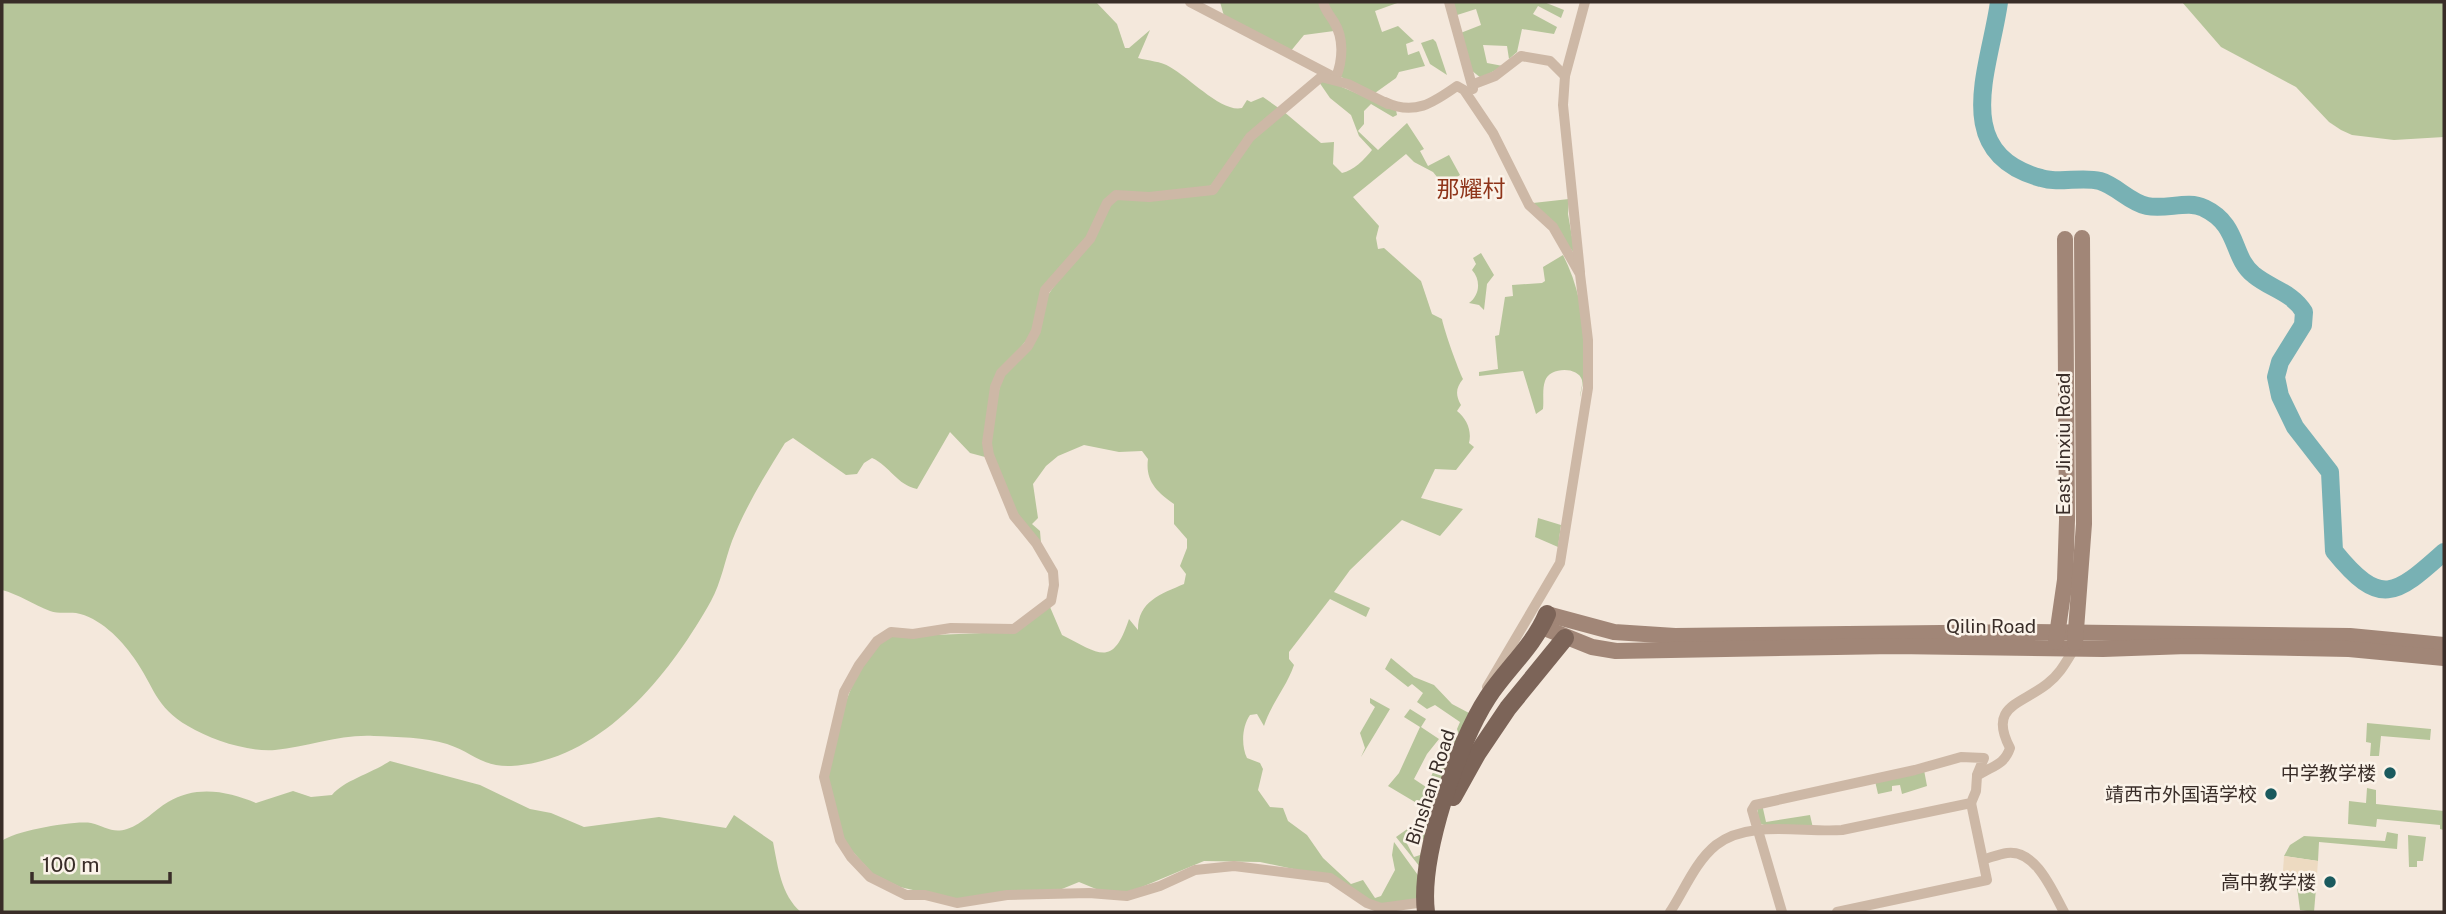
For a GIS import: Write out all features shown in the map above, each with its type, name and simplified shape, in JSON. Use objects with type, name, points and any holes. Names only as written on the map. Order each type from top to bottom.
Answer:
[{"type":"main road","name":"East Jinxiu Road","points":[[2075,641],[2084,486],[2082,238]]},
{"type":"main road","name":"East Jinxiu Road","points":[[2056,641],[2066,580],[2065,239]]},
{"type":"main road","name":"Binshan Road","points":[[1428,909],[1429,862],[1452,776],[1482,706],[1544,620]]},
{"type":"main road","name":"Qilin Road","points":[[1544,620],[1614,632],[1675,636],[2034,632],[2056,641]]},
{"type":"main road","name":"Qilin Road","points":[[1544,620],[1565,638],[1616,651],[2350,636],[2444,645]]},
{"type":"main road","name":"Binshan Road","points":[[1428,909],[1430,876],[1447,812],[1456,791],[1508,708],[1558,651],[1565,638]]},
{"type":"main road","name":"Qilin Road","points":[[2075,641],[2349,649],[2444,658]]},
{"type":"street","points":[[1190,2],[1296,60],[1388,104]]},
{"type":"street","points":[[1323,2],[1337,29],[1341,45],[1340,66],[1336,77]]},
{"type":"street","points":[[1449,2],[1460,51],[1474,84],[1470,97]]},
{"type":"street","points":[[1482,706],[1496,669],[1553,579],[1564,545],[1589,368],[1563,105],[1564,76],[1585,2]]},
{"type":"street","points":[[1474,84],[1495,76],[1521,56],[1550,61],[1564,76]]},
{"type":"street","points":[[1428,909],[1381,908],[1330,878],[1234,866],[1195,870],[1160,886],[1119,897],[1089,893],[1007,895],[957,903],[925,895],[906,895],[870,877],[850,857],[840,840],[824,777],[844,692],[881,638],[891,632],[913,634],[951,628],[1014,629],[1051,601],[1053,572],[1036,543],[1014,516],[987,443],[995,387],[1001,373],[1028,345],[1036,331],[1045,290],[1097,229],[1107,203],[1116,195],[1127,193],[1149,197],[1213,190],[1250,137],[1321,78],[1348,85],[1388,104],[1406,108],[1428,106],[1457,86],[1470,97],[1493,133],[1530,205],[1553,227],[1580,274]]},
{"type":"street","points":[[1977,776],[2001,764],[2007,756],[2010,748],[2001,728],[2007,711],[2057,676],[2075,641]]},
{"type":"street","points":[[1782,912],[1752,807],[1763,801],[1915,771],[1961,757],[1984,758],[1971,803],[1989,877],[1986,880],[1838,912]]},
{"type":"street","points":[[1670,912],[1701,861],[1715,846],[1735,836],[1759,831],[1842,830],[1971,803]]},
{"type":"street","points":[[1985,859],[2009,852],[2026,859],[2048,882],[2064,912]]},
{"type":"green space","points":[[2,2],[1096,2],[1117,24],[1125,48],[1129,48],[1150,30],[1138,58],[1166,65],[1225,105],[1242,108],[1247,100],[1251,102],[1263,97],[1280,109],[1221,180],[1200,191],[1115,193],[1096,228],[1044,288],[1035,330],[1000,372],[985,457],[970,453],[950,432],[917,489],[904,484],[872,458],[864,463],[857,474],[846,475],[793,438],[785,443],[743,515],[714,594],[694,629],[654,684],[630,709],[603,731],[575,748],[544,760],[511,766],[485,762],[456,747],[438,742],[401,737],[349,737],[264,750],[219,740],[177,719],[162,704],[123,644],[93,619],[76,613],[50,611],[2,590]]},
{"type":"green space","points":[[1220,2],[1321,2],[1334,31],[1304,35],[1290,52],[1224,16]]},
{"type":"green space","points":[[1324,2],[1400,2],[1375,11],[1382,32],[1398,26],[1414,41],[1406,44],[1408,55],[1419,51],[1425,66],[1399,72],[1396,78],[1375,93],[1341,77],[1343,54]]},
{"type":"green space","points":[[1451,2],[1544,2],[1564,10],[1561,18],[1538,6],[1533,14],[1557,27],[1554,34],[1522,29],[1517,52],[1509,59],[1507,46],[1483,45],[1487,63],[1503,66],[1481,78],[1471,70],[1458,34],[1481,25],[1476,9],[1454,16]]},
{"type":"green space","points":[[2182,2],[2444,2],[2444,137],[2394,140],[2352,135],[2341,130],[2329,122],[2296,87],[2221,47]]},
{"type":"green space","points":[[1433,39],[1447,75],[1430,64],[1421,43]]},
{"type":"green space","points":[[1319,82],[1330,82],[1396,110],[1397,115],[1393,117],[1371,104],[1364,111],[1364,124],[1358,131],[1378,150],[1407,123],[1424,149],[1420,151],[1428,166],[1449,155],[1460,175],[1447,184],[1442,183],[1433,172],[1414,162],[1406,154],[1353,197],[1379,226],[1376,238],[1378,249],[1384,248],[1421,281],[1432,314],[1442,319],[1463,379],[1457,391],[1461,405],[1457,411],[1466,421],[1470,434],[1469,443],[1474,447],[1456,470],[1435,469],[1421,498],[1463,509],[1440,536],[1402,520],[1350,570],[1334,592],[1370,608],[1366,617],[1330,599],[1289,652],[1289,659],[1294,665],[1264,726],[1257,714],[1250,715],[1247,720],[1243,736],[1244,748],[1247,758],[1260,763],[1263,769],[1258,790],[1270,807],[1283,808],[1288,821],[1307,835],[1323,858],[1351,884],[1363,880],[1375,898],[1381,896],[1395,870],[1392,855],[1394,842],[1420,878],[1417,899],[1382,905],[1298,870],[1260,862],[1204,861],[1125,894],[1101,891],[1079,882],[1057,891],[956,900],[900,887],[873,874],[843,841],[826,780],[838,721],[859,669],[886,637],[1007,632],[1050,607],[1062,635],[1087,648],[1104,652],[1117,645],[1129,619],[1138,630],[1146,605],[1159,595],[1184,584],[1186,574],[1180,566],[1187,548],[1187,539],[1174,524],[1174,504],[1162,495],[1150,480],[1148,459],[1142,451],[1119,452],[1084,445],[1058,456],[1046,466],[1033,484],[1038,518],[1032,524],[1040,531],[1041,543],[1016,516],[989,444],[1002,374],[1029,347],[1041,305],[1117,196],[1213,193],[1240,151],[1283,111],[1321,143],[1334,142],[1333,164],[1342,173],[1362,161],[1372,150],[1359,136],[1351,115],[1330,98]]},
{"type":"green space","points":[[1569,199],[1568,214],[1575,254],[1533,203]]},
{"type":"green space","points":[[1481,253],[1494,275],[1487,284],[1484,310],[1479,305],[1469,303],[1478,287],[1472,270],[1476,264],[1473,258]]},
{"type":"green space","points":[[1563,255],[1581,306],[1585,344],[1583,380],[1580,397],[1582,380],[1579,375],[1570,370],[1552,373],[1544,384],[1543,409],[1536,414],[1523,371],[1479,376],[1479,372],[1498,369],[1495,336],[1499,335],[1505,297],[1513,296],[1512,285],[1542,283],[1545,281],[1543,267]]},
{"type":"green space","points":[[1538,518],[1561,525],[1558,547],[1535,537]]},
{"type":"green space","points":[[1391,658],[1414,677],[1434,685],[1452,704],[1469,713],[1459,735],[1457,729],[1460,722],[1435,705],[1427,709],[1417,702],[1423,693],[1412,684],[1408,687],[1385,669]]},
{"type":"green space","points":[[1370,698],[1390,709],[1361,757],[1365,748],[1360,733],[1375,707],[1370,703]]},
{"type":"green space","points":[[1410,709],[1426,719],[1421,727],[1439,739],[1427,754],[1414,779],[1426,787],[1445,747],[1456,749],[1427,842],[1413,832],[1405,840],[1414,857],[1420,855],[1423,847],[1420,867],[1396,837],[1420,820],[1425,808],[1388,786],[1399,773],[1420,727],[1404,717]]},
{"type":"green space","points":[[2367,723],[2431,729],[2430,740],[2381,736],[2379,756],[2370,756],[2371,743],[2366,742]]},
{"type":"green space","points":[[390,761],[480,785],[530,809],[551,813],[584,827],[659,817],[726,828],[734,815],[773,842],[785,889],[801,912],[2,912],[2,841],[9,837],[72,823],[91,823],[122,830],[133,827],[163,805],[190,793],[223,793],[256,803],[293,791],[311,797],[332,795],[343,785]]},
{"type":"green space","points":[[1924,770],[1927,786],[1902,794],[1900,785],[1892,786],[1892,791],[1878,794],[1875,781]]},
{"type":"green space","points":[[2367,788],[2376,790],[2376,804],[2444,811],[2444,830],[2440,829],[2440,825],[2377,819],[2376,827],[2348,824],[2349,801],[2366,803]]},
{"type":"green space","points":[[1762,804],[1766,822],[1810,815],[1813,828],[1769,827],[1759,823],[1757,805]]},
{"type":"green space","points":[[2387,832],[2398,834],[2397,849],[2319,842],[2318,861],[2284,856],[2290,845],[2304,836],[2385,841]]},
{"type":"green space","points":[[2408,835],[2426,837],[2423,861],[2417,861],[2417,867],[2409,867]]},
{"type":"green space","points":[[2297,887],[2316,888],[2314,912],[2300,910]]},
{"type":"shaded area","points":[[2284,856],[2318,861],[2316,888],[2282,886]]},
{"type":"waterway","points":[[1999,2],[1982,105],[1985,129],[1994,149],[2012,166],[2041,178],[2100,181],[2147,206],[2191,205],[2216,215],[2230,232],[2247,268],[2294,300],[2304,312],[2303,325],[2280,362],[2276,377],[2280,396],[2295,427],[2330,472],[2334,551],[2364,581],[2376,588],[2388,589],[2413,578],[2444,552]]},
{"type":"place","name":"中学教学楼","points":[[2390,773]]},
{"type":"place","name":"靖西市外国语学校","points":[[2271,794]]},
{"type":"place","name":"高中教学楼","points":[[2330,882]]},
{"type":"district","name":"那耀村","points":[[1471,188]]}]
